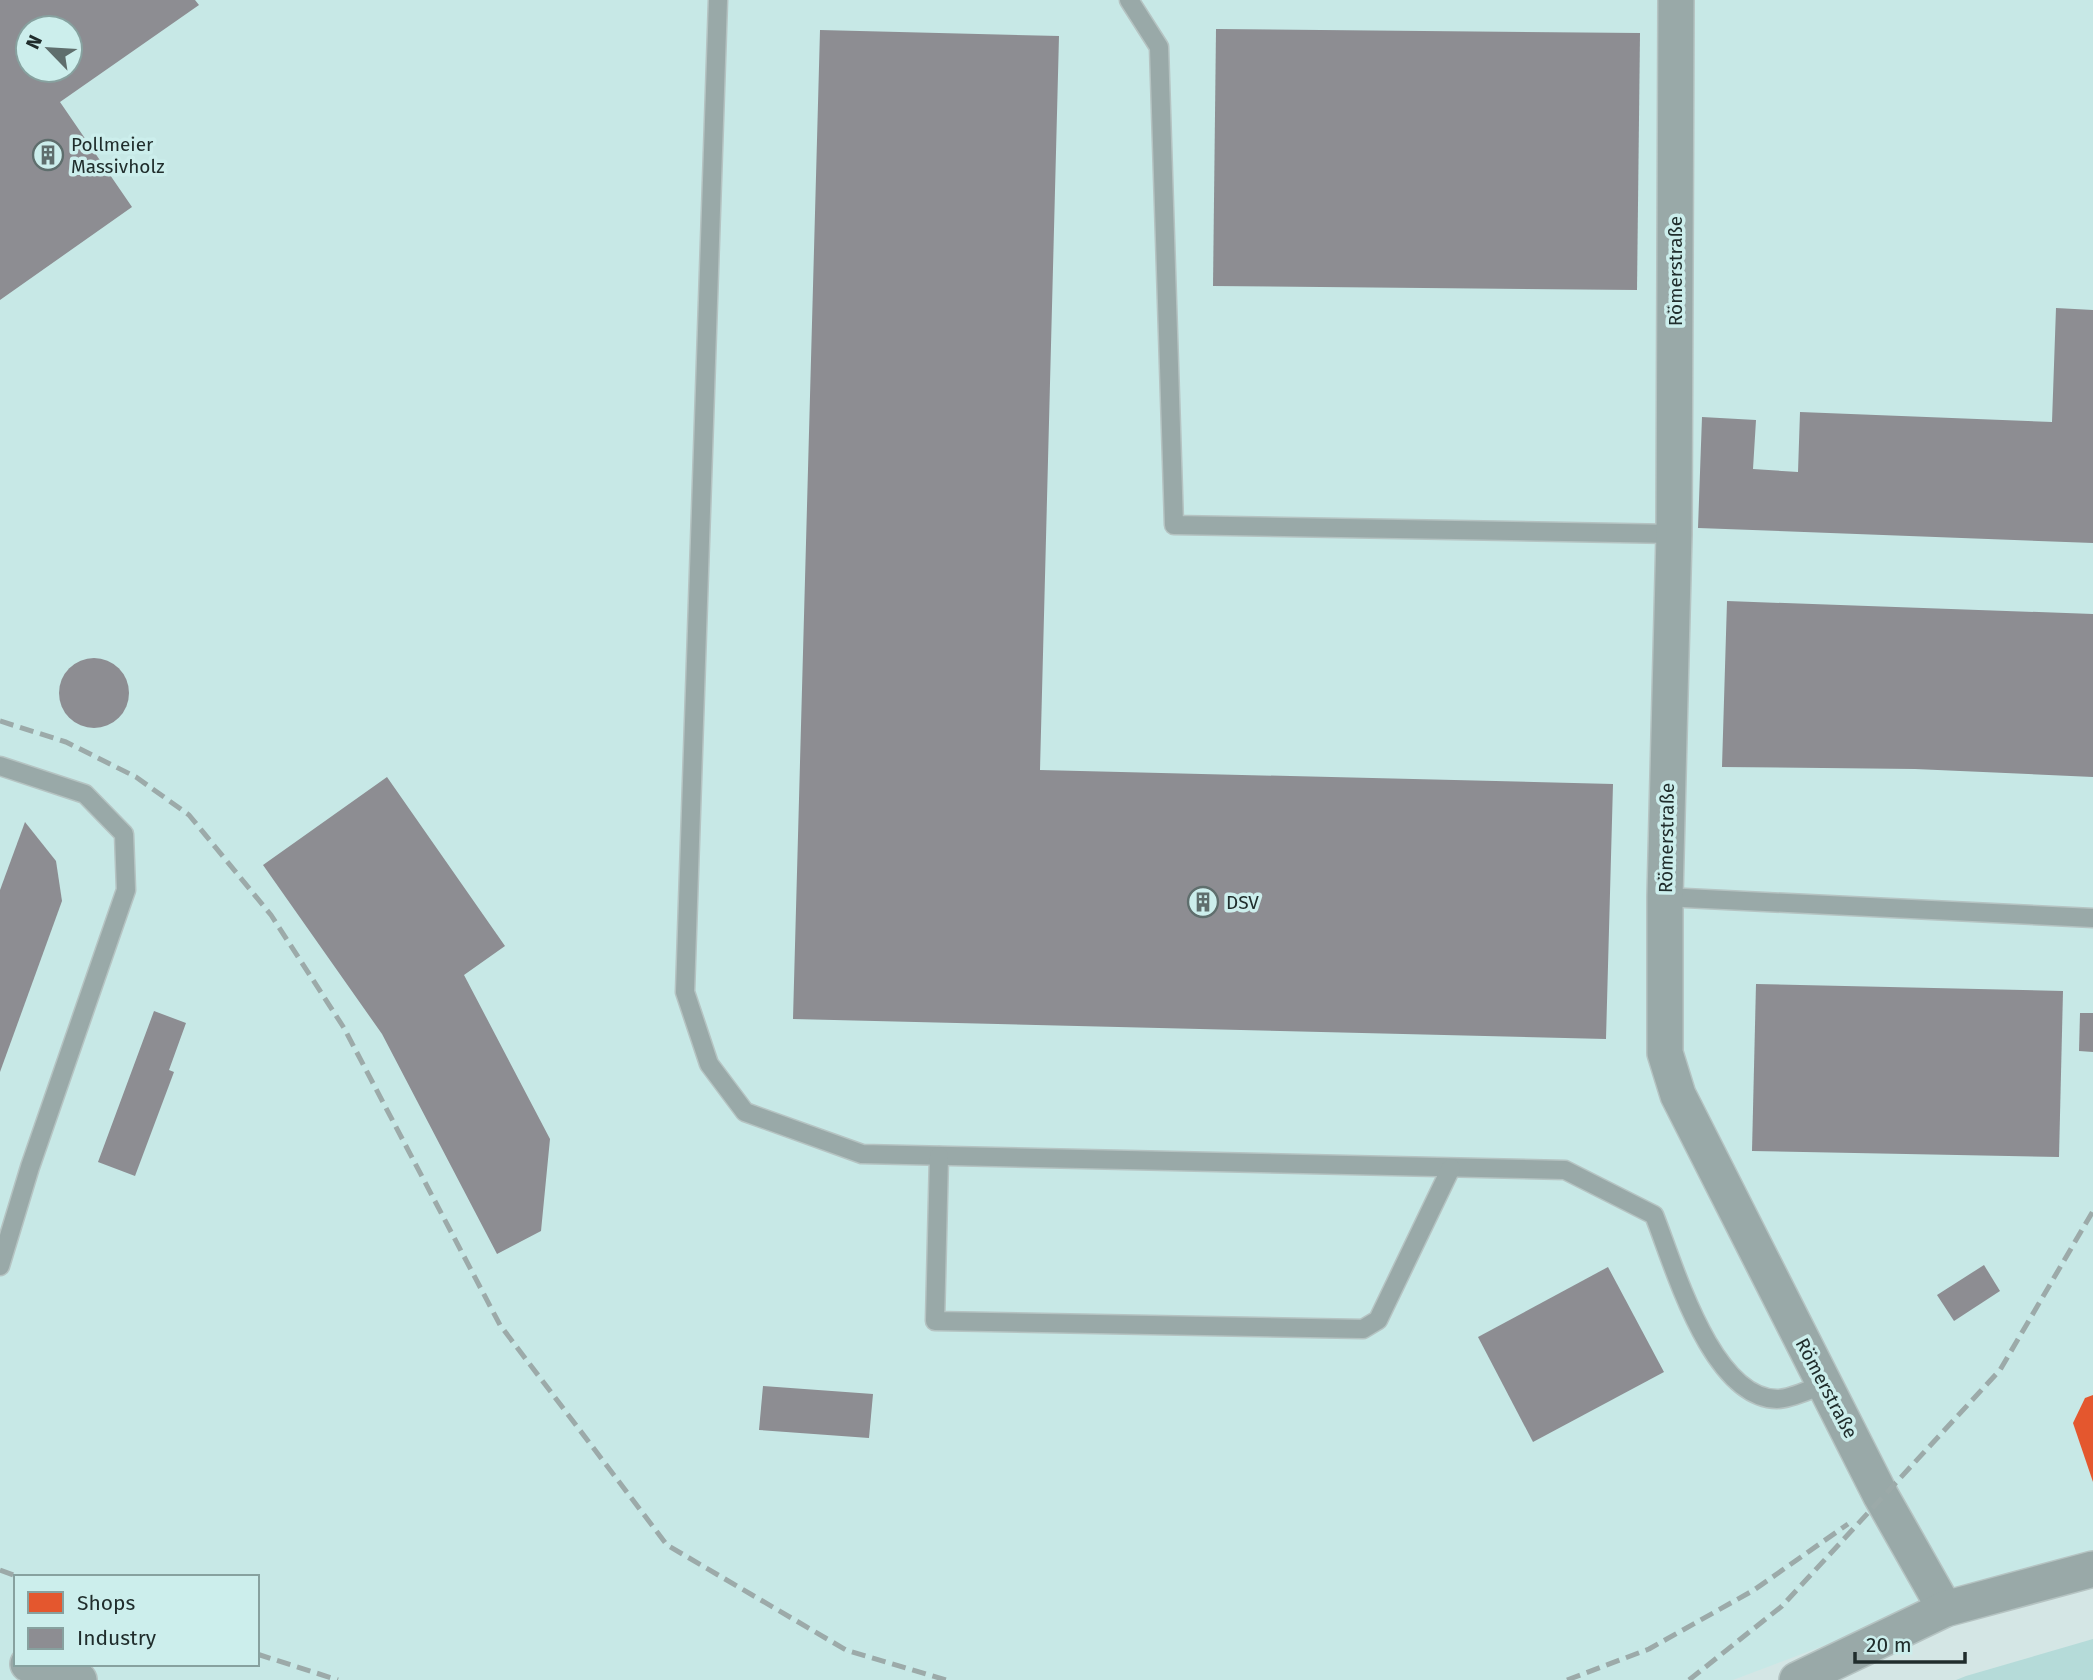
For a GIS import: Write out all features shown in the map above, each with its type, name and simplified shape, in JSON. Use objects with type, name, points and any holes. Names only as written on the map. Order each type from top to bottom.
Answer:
[{"type":"street","name":"Römerstraße","points":[[1676,0],[1674,534],[1665,897],[1665,1053],[1678,1095],[1823,1385],[1850,1431],[1881,1496],[1945,1609]]},
{"type":"street","points":[[1797,1680],[1945,1609],[2093,1569]]},
{"type":"street","points":[[34,1666],[79,1680]]},
{"type":"lane","points":[[719,0],[685,992],[709,1063],[745,1112],[862,1154],[1565,1170],[1654,1215],[1699,1326],[1714,1355],[1733,1378],[1755,1394],[1778,1399],[1823,1385]]},
{"type":"lane","points":[[1129,0],[1159,47],[1174,525],[1674,534]]},
{"type":"lane","points":[[0,766],[85,794],[124,834],[126,890],[30,1167],[0,1266]]},
{"type":"lane","points":[[1665,897],[2093,918]]},
{"type":"lane","points":[[939,1156],[935,1321],[949,1322],[1363,1329],[1378,1320],[1451,1168]]},
{"type":"shaded area","points":[[0,0],[2093,0],[2093,1556],[1956,1596],[1733,1680],[0,1680]]},
{"type":"shaded area","points":[[2093,1639],[2093,1680],[1956,1680],[1966,1676]]},
{"type":"building: Shops","points":[[2093,1395],[2093,1482],[2073,1423],[2085,1398]]},
{"type":"building: Industry","name":"Pollmeier Massivholz","points":[[0,0],[195,0],[199,5],[60,102],[132,207],[0,300]]},
{"type":"building: Industry","points":[[1216,29],[1640,33],[1637,290],[1213,286]]},
{"type":"building: Industry","points":[[820,30],[1059,36],[1040,770],[1613,784],[1606,1039],[793,1019]]},
{"type":"building: Industry","points":[[2056,308],[2093,310],[2093,543],[1698,528],[1702,417],[1756,420],[1753,469],[1798,472],[1800,412],[2052,422]]},
{"type":"building: Industry","points":[[1727,601],[2093,614],[2093,777],[1915,769],[1722,767]]},
{"type":"building: Industry","points":[[101,658],[114,664],[123,673],[127,679],[127,707],[119,718],[108,726],[87,728],[69,718],[61,707],[59,686],[69,668],[80,660]]},
{"type":"building: Industry","points":[[387,777],[505,946],[464,975],[550,1139],[541,1231],[497,1254],[382,1034],[263,865]]},
{"type":"building: Industry","points":[[25,822],[56,861],[62,901],[0,1072],[0,890]]},
{"type":"building: Industry","points":[[1756,984],[2063,991],[2059,1157],[1752,1151]]},
{"type":"building: Industry","points":[[154,1011],[186,1023],[169,1070],[174,1072],[135,1176],[98,1162]]},
{"type":"building: Industry","points":[[2080,1013],[2093,1013],[2093,1052],[2079,1051]]},
{"type":"building: Industry","points":[[1984,1265],[2000,1291],[1954,1321],[1937,1295]]},
{"type":"building: Industry","points":[[1608,1267],[1664,1372],[1533,1442],[1478,1337]]},
{"type":"building: Industry","points":[[763,1386],[873,1394],[869,1438],[759,1430]]},
{"type":"railway","points":[[0,721],[66,742],[136,777],[189,815],[271,915],[344,1028],[500,1325],[667,1545],[846,1650],[946,1680]]},
{"type":"railway","points":[[1689,1680],[1782,1606],[2000,1370],[2093,1211]]},
{"type":"railway","points":[[1567,1680],[1649,1649],[1754,1590],[1848,1524]]},
{"type":"railway","points":[[0,1570],[14,1575]]},
{"type":"railway","points":[[259,1655],[338,1680]]},
{"type":"place","name":"Pollmeier Massivholz","points":[[48,155]]},
{"type":"place","name":"DSV","points":[[1203,902]]}]
